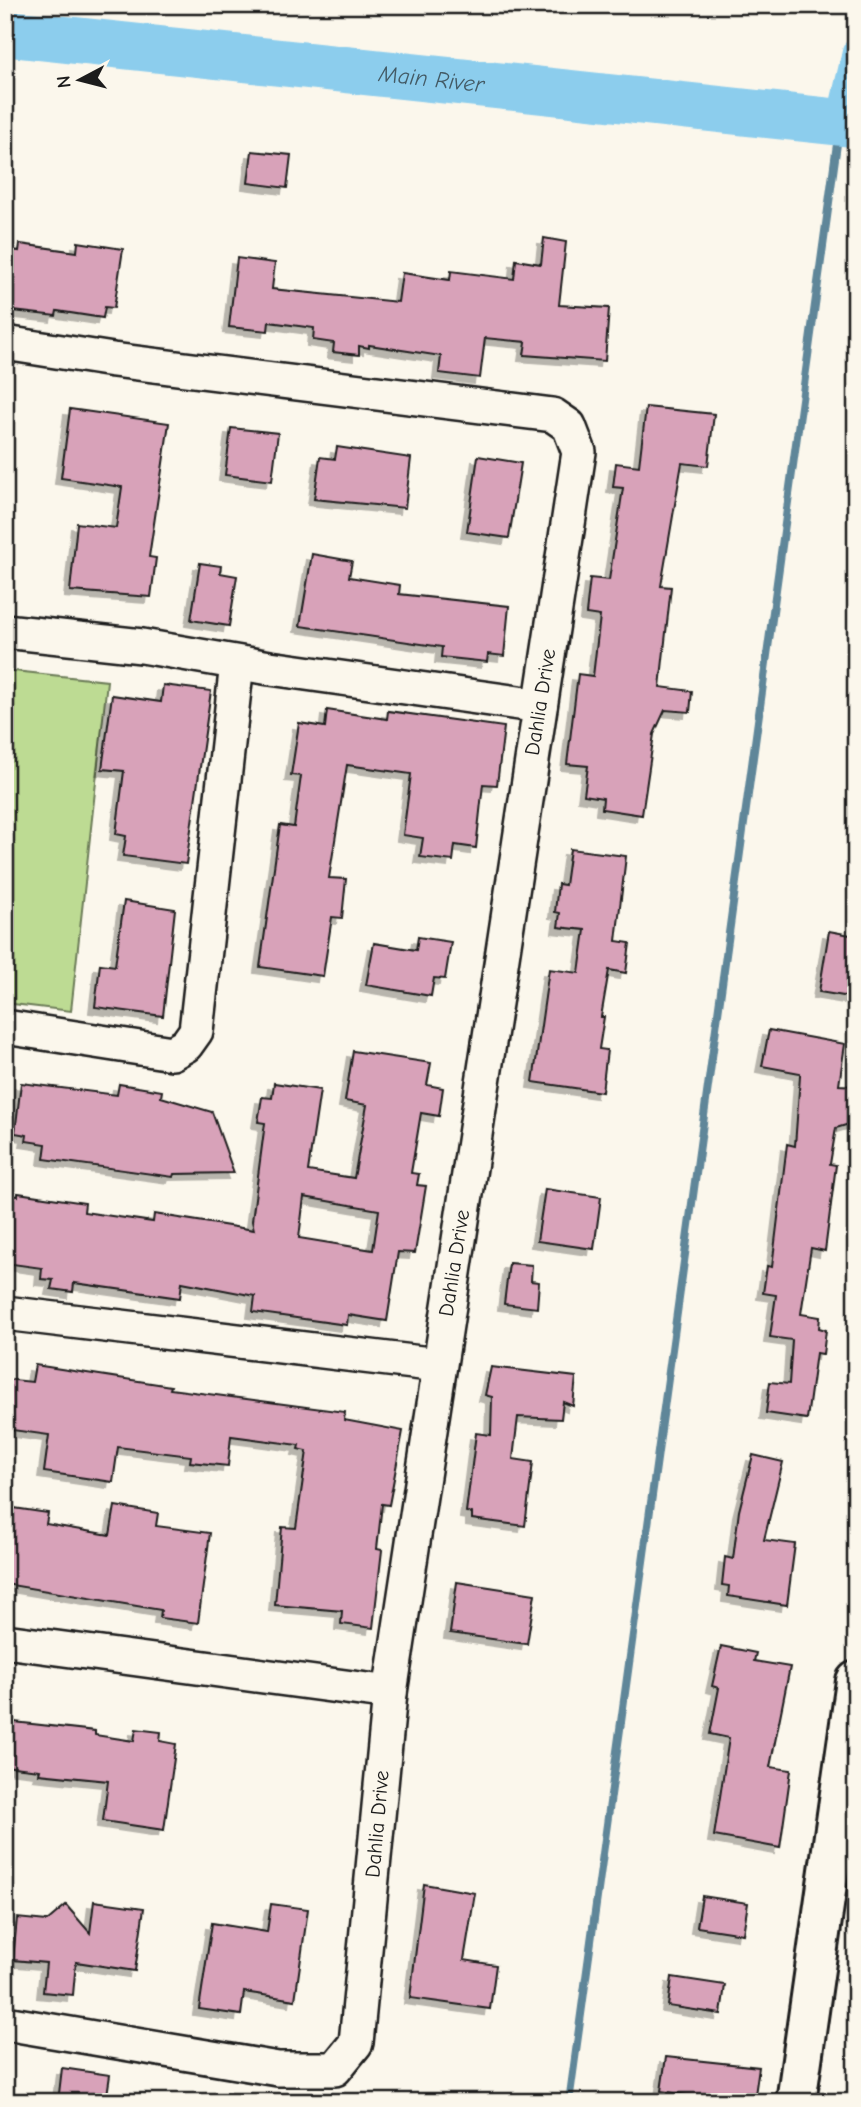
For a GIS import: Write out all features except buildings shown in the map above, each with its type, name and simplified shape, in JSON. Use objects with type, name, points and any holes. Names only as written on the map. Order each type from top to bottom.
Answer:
[{"type":"main road","points":[[796,2102],[856,1681]]},
{"type":"street","name":"Dahlia Drive","points":[[5,343],[113,360],[553,415],[569,426],[579,452],[390,1693],[356,2043],[335,2069],[278,2068],[5,2023]]},
{"type":"street","points":[[5,631],[142,646],[237,663],[540,706]]},
{"type":"street","points":[[5,1027],[172,1053],[186,1045],[196,1031],[237,663]]},
{"type":"street","points":[[5,1312],[438,1365]]},
{"type":"street","points":[[5,1641],[390,1693]]},
{"type":"green space","points":[[5,670],[107,681],[71,1011],[5,1003]]},
{"type":"waterway","name":"Main River","points":[[5,33],[856,124]]},
{"type":"waterway","points":[[840,122],[856,52]]},
{"type":"waterway","points":[[569,2102],[840,122]]}]
